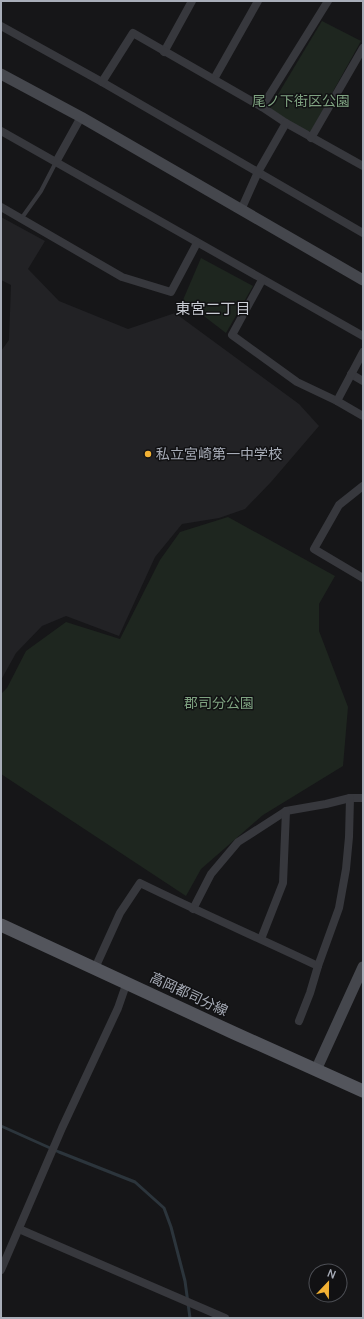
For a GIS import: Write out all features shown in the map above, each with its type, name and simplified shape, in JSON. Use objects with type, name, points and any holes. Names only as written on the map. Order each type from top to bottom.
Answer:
[{"type":"main road","name":"高岡都司分線","points":[[1,924],[363,1091]]},
{"type":"street","points":[[164,52],[192,1]]},
{"type":"street","points":[[214,79],[258,1]]},
{"type":"street","points":[[262,107],[328,1]]},
{"type":"street","points":[[1,26],[102,82],[363,233]]},
{"type":"street","points":[[102,82],[133,32],[164,52],[262,107],[311,138],[362,164]]},
{"type":"street","points":[[311,138],[363,48]]},
{"type":"street","points":[[1,74],[81,117],[363,280]]},
{"type":"street","points":[[56,162],[81,117]]},
{"type":"street","points":[[240,210],[258,172],[286,123]]},
{"type":"street","points":[[1,131],[363,336]]},
{"type":"street","points":[[1,207],[122,277],[171,292],[197,243]]},
{"type":"street","points":[[262,280],[232,335],[298,382],[337,401],[363,416]]},
{"type":"street","points":[[337,401],[363,352]]},
{"type":"street","points":[[352,374],[363,381]]},
{"type":"street","points":[[363,486],[339,505],[314,549],[363,578]]},
{"type":"street","points":[[193,909],[211,874],[238,842],[286,811],[350,798],[363,798]]},
{"type":"street","points":[[299,1021],[339,908],[346,869],[350,798]]},
{"type":"street","points":[[261,939],[283,883],[286,811]]},
{"type":"street","points":[[95,968],[120,913],[140,883],[318,966]]},
{"type":"street","points":[[316,1070],[363,967]]},
{"type":"street","points":[[1,1270],[20,1229],[62,1128],[118,1008],[127,982]]},
{"type":"street","points":[[20,1229],[225,1318]]},
{"type":"lane","points":[[21,219],[41,191],[56,162]]},
{"type":"shaded area","name":"私立宮崎第一中学校","points":[[1,217],[45,241],[28,269],[59,301],[128,329],[175,313],[299,404],[319,426],[271,482],[245,509],[219,518],[182,524],[155,557],[119,636],[66,616],[42,626],[16,653],[1,680],[1,351],[9,340],[11,285],[1,280]]},
{"type":"green space","name":"尾ノ下街区公園","points":[[322,21],[361,41],[311,131],[306,131],[271,112],[271,106]]},
{"type":"green space","points":[[201,258],[253,286],[226,333],[183,300]]},
{"type":"green space","name":"郡司分公園","points":[[228,517],[335,576],[319,604],[319,631],[348,707],[343,766],[263,815],[201,869],[186,896],[1,774],[1,694],[7,688],[26,651],[66,622],[120,639],[160,560],[180,532]]},
{"type":"waterway","points":[[1,1126],[59,1152],[135,1182],[164,1208],[171,1227],[185,1281],[190,1318]]},
{"type":"place","name":"私立宮崎第一中学校","points":[[148,454]]},
{"type":"district","name":"東宮二丁目","points":[[213,309]]}]
